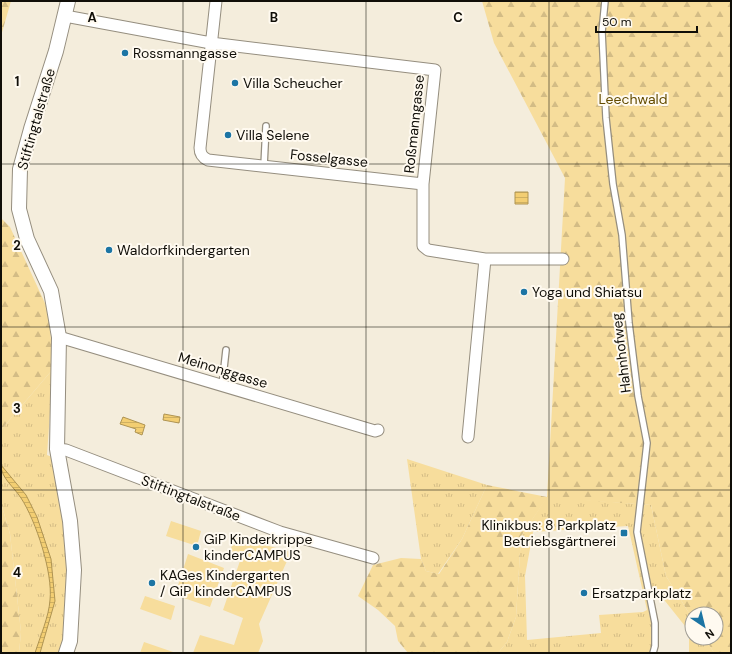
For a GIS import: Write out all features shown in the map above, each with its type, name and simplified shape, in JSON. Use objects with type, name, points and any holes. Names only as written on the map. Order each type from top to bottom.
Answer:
[{"type":"street","name":"Stiftingtalstraße","points":[[66,653],[70,641],[74,570],[70,521],[57,449],[59,337],[51,291],[27,239],[19,208],[20,169],[65,16],[68,1]]},
{"type":"street","points":[[211,43],[216,1]]},
{"type":"street","name":"Roßmanngasse","points":[[65,16],[211,43],[435,70],[423,184],[423,246],[428,250],[485,259],[563,259]]},
{"type":"street","name":"Fosselgasse","points":[[211,43],[200,152],[208,160],[423,184]]},
{"type":"street","points":[[468,437],[485,259]]},
{"type":"street","name":"Meinonggasse","points":[[59,337],[375,431],[378,430]]},
{"type":"street","name":"Stiftingtalstraße","points":[[57,449],[66,450],[280,532],[373,558]]},
{"type":"lane","name":"Hahnhofweg","points":[[605,1],[602,32],[606,118],[613,184],[622,235],[631,338],[638,396],[647,443],[637,532],[655,623],[653,653]]},
{"type":"lane","points":[[264,166],[266,126]]},
{"type":"lane","points":[[222,386],[226,350]]},
{"type":"green space","points":[[1,1],[11,1],[1,36]]},
{"type":"green space","name":"Leechwald","points":[[482,1],[731,1],[731,653],[714,653],[710,646],[724,646],[724,606],[685,606],[666,576],[651,505],[547,498],[521,536],[516,617],[507,642],[498,653],[408,653],[398,641],[395,626],[378,610],[358,596],[373,565],[401,558],[421,559],[426,571],[439,574],[462,539],[487,485],[547,497],[565,178],[494,43]]},
{"type":"green space","points":[[1,218],[10,227],[49,312],[53,369],[1,430]]},
{"type":"green space","points":[[53,369],[47,455],[60,460],[70,521],[66,653],[19,653],[21,632],[10,534],[1,503],[1,430]]},
{"type":"green space","points":[[407,459],[487,485],[462,539],[438,574],[426,571],[421,559]]},
{"type":"green space","points":[[547,497],[651,505],[666,576],[685,606],[684,625],[661,596],[649,594],[654,621],[653,653],[498,653],[507,642],[516,617],[521,536]],"holes":[[[628,526],[647,610],[643,612],[599,615],[601,633],[527,640],[525,576],[533,532]]]},
{"type":"green space","points":[[1,503],[10,534],[21,632],[19,653],[1,653]]},
{"type":"green space","points":[[171,521],[201,531],[197,546],[166,536]]},
{"type":"green space","points":[[235,537],[291,552],[259,624],[263,641],[258,653],[193,653],[200,635],[234,645],[243,618],[223,610],[241,558],[229,554]]},
{"type":"green space","points":[[188,554],[224,568],[210,607],[175,595]]},
{"type":"green space","points":[[145,596],[175,606],[171,620],[140,609]]},
{"type":"green space","points":[[144,642],[176,653],[140,653]]},
{"type":"green space","points":[[689,646],[710,646],[714,653],[689,653]]},
{"type":"shaded area","points":[[515,192],[528,192],[528,204],[515,204]]},
{"type":"shaded area","points":[[164,414],[180,417],[179,423],[163,420]]},
{"type":"shaded area","points":[[123,417],[145,425],[142,435],[135,432],[136,429],[120,424]]},
{"type":"shaded area","points":[[1,465],[26,495],[37,517],[51,559],[55,601],[40,653],[35,653],[49,606],[49,576],[38,533],[21,498],[5,478]]},
{"type":"place","name":"Rossmanngasse","points":[[125,53]]},
{"type":"place","name":"Villa Scheucher","points":[[235,83]]},
{"type":"place","name":"Villa Selene","points":[[228,135]]},
{"type":"place","name":"Waldorfkindergarten","points":[[109,250]]},
{"type":"place","name":"Yoga und Shiatsu","points":[[524,292]]},
{"type":"place","name":"Klinikbus: 8 Parkplatz Betriebsgärtnerei","points":[[624,533]]},
{"type":"place","name":"GiP Kinderkrippe kinderCAMPUS","points":[[196,547]]},
{"type":"place","name":"KAGes Kindergarten / GiP kinderCAMPUS","points":[[152,583]]},
{"type":"place","name":"Ersatzparkplatz","points":[[584,593]]}]
